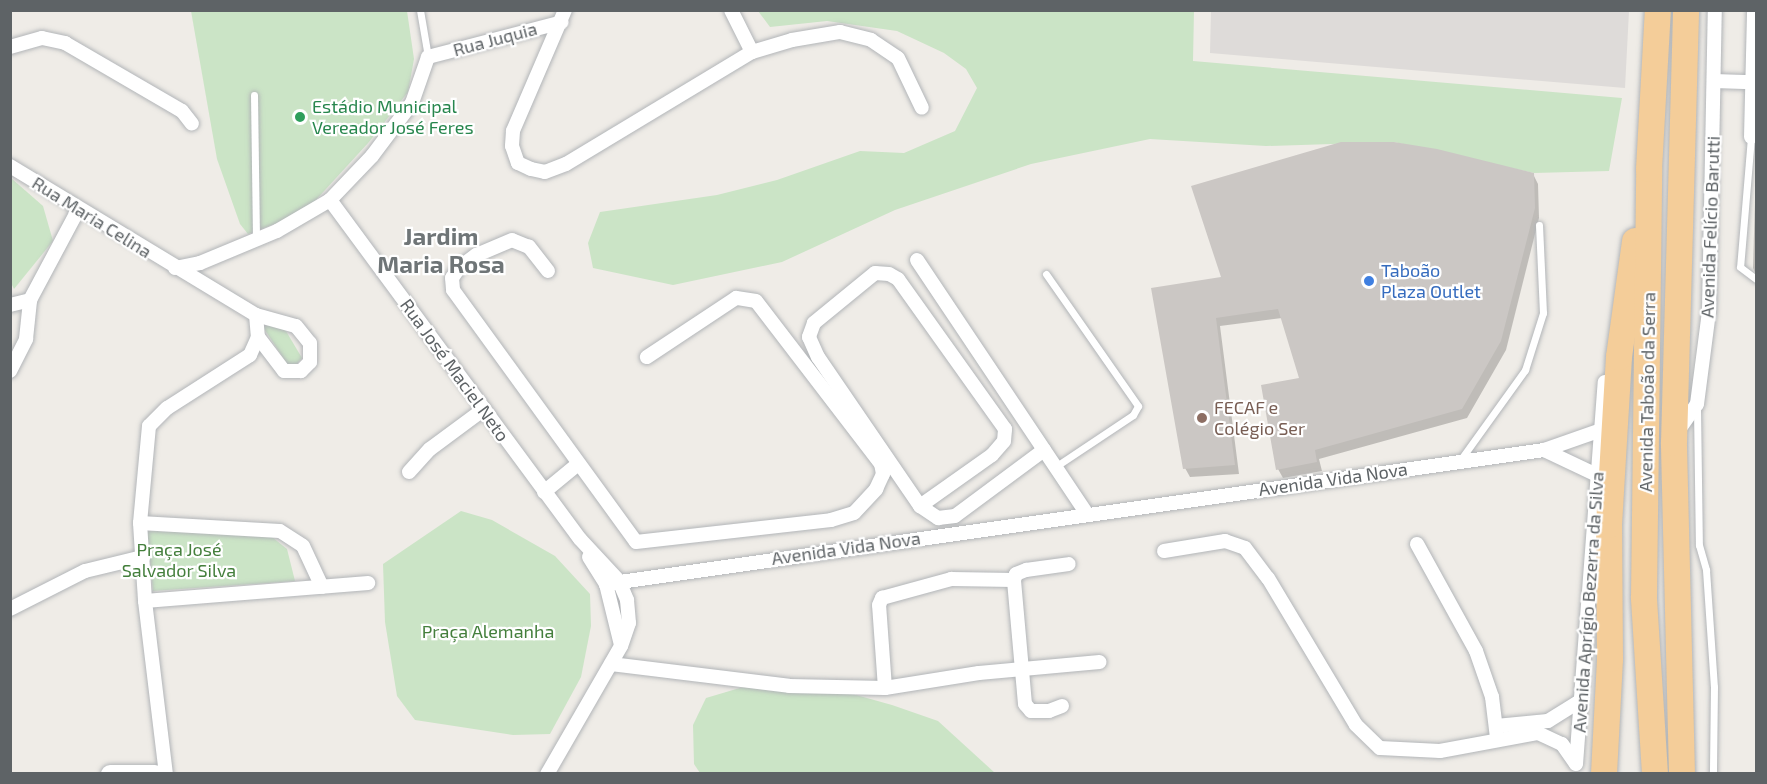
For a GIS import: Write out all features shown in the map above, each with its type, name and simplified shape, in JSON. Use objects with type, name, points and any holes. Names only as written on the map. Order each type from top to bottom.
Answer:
[{"type":"highway","name":"Avenida Taboão da Serra","points":[[1655,774],[1644,597],[1653,107],[1658,10]]},
{"type":"highway","name":"Avenida Taboão da Serra","points":[[1684,771],[1674,555],[1686,10]]},
{"type":"highway","points":[[1604,770],[1610,659],[1609,525],[1619,357],[1653,107]]},
{"type":"highway","points":[[1591,540],[1599,551],[1596,738],[1604,770]]},
{"type":"street","points":[[731,10],[752,52]]},
{"type":"street","name":"Avenida Felício Barutti","points":[[1675,435],[1696,404],[1709,312],[1715,10]]},
{"type":"street","points":[[1751,137],[1754,10]]},
{"type":"street","name":"Rua Juquia","points":[[428,57],[563,16]]},
{"type":"street","points":[[563,16],[513,131],[512,146],[518,163],[545,172],[566,164],[752,52],[792,40],[840,32],[871,40],[898,58],[922,108]]},
{"type":"street","points":[[10,47],[42,38],[54,38],[182,111],[192,124]]},
{"type":"street","points":[[175,268],[200,264],[256,240],[330,200],[372,156],[412,103],[428,57]]},
{"type":"street","points":[[1714,81],[1752,82]]},
{"type":"street","name":"Rua Maria Celina","points":[[11,166],[78,210],[256,315],[296,326],[309,343],[310,362],[300,371],[284,371],[258,337]]},
{"type":"street","name":"Rua José Maciel Neto","points":[[330,200],[544,492],[613,582],[630,614],[621,646],[547,774]]},
{"type":"street","points":[[10,371],[28,331],[30,300],[78,210]]},
{"type":"street","points":[[549,271],[529,247],[512,240],[476,255],[459,268],[452,278],[453,290],[630,537],[642,544],[831,520],[854,513],[876,489],[883,474],[881,464],[756,301],[736,298],[647,357]]},
{"type":"street","points":[[917,260],[1087,514]]},
{"type":"street","points":[[920,506],[992,455],[1004,441],[1005,429],[898,279],[889,274],[875,273],[814,323],[809,337],[819,357],[920,506],[938,518],[955,516],[1044,450]]},
{"type":"street","points":[[10,305],[30,300]]},
{"type":"street","points":[[166,774],[145,601],[140,524],[149,426],[167,408],[250,355],[258,337],[256,315]]},
{"type":"street","name":"Avenida Aprígio Bezerra da Silva","points":[[1576,769],[1591,540],[1605,382],[1619,357]]},
{"type":"street","points":[[409,472],[430,449],[484,410]]},
{"type":"street","name":"Avenida Vida Nova","points":[[613,582],[1383,474],[1461,459],[1544,450],[1601,430]]},
{"type":"street","points":[[1544,450],[1597,476]]},
{"type":"street","points":[[544,492],[578,464]]},
{"type":"street","points":[[140,524],[280,531],[303,546],[322,587]]},
{"type":"street","points":[[1164,551],[1225,541],[1245,548],[1268,578],[1356,725],[1371,743],[1394,751],[1440,751],[1496,732],[1548,721],[1580,700]]},
{"type":"street","points":[[1417,544],[1476,651],[1492,697],[1496,732]]},
{"type":"street","points":[[10,609],[85,571],[143,557]]},
{"type":"street","points":[[1062,706],[1049,711],[1031,711],[1025,704],[1014,580],[1016,574],[1026,570],[1069,564]]},
{"type":"street","points":[[885,688],[879,605],[882,598],[951,579],[1014,580]]},
{"type":"street","points":[[145,601],[368,582]]},
{"type":"street","points":[[611,664],[789,686],[885,688],[1099,662]]},
{"type":"street","points":[[1496,732],[1546,735],[1567,750],[1576,769]]},
{"type":"street","points":[[110,774],[155,774]]},
{"type":"lane","points":[[420,10],[428,57]]},
{"type":"lane","points":[[254,95],[256,240]]},
{"type":"lane","points":[[1751,137],[1740,267],[1756,279]]},
{"type":"lane","points":[[1461,459],[1525,370],[1543,314],[1539,225]]},
{"type":"lane","points":[[1046,274],[1138,406],[1133,416],[1055,467]]},
{"type":"lane","points":[[1696,404],[1699,545],[1706,570],[1714,687],[1713,774]]},
{"type":"shaded area","points":[[1211,11],[1629,11],[1625,88],[1210,53]]},
{"type":"green space","name":"Estádio Municipal Vereador José Feres","points":[[191,11],[407,11],[414,59],[408,92],[369,142],[304,213],[248,234],[240,224],[217,159]]},
{"type":"green space","points":[[758,11],[1194,11],[1193,61],[1622,98],[1609,171],[1534,173],[1394,142],[1266,146],[1150,139],[1031,164],[895,210],[782,262],[673,285],[593,268],[588,243],[600,212],[717,195],[777,180],[860,151],[904,153],[955,131],[977,88],[966,69],[944,53],[897,31],[827,21],[770,27]]},
{"type":"green space","points":[[11,178],[43,206],[53,241],[14,289],[10,281]]},
{"type":"green space","points":[[280,321],[302,358],[291,370],[263,327]]},
{"type":"green space","name":"Praça Alemanha","points":[[461,511],[492,520],[555,556],[590,594],[591,626],[581,677],[550,734],[513,735],[415,720],[397,696],[385,622],[383,564]]},
{"type":"green space","name":"Praça José Salvador Silva","points":[[147,531],[267,533],[287,549],[295,581],[153,591]]},
{"type":"green space","points":[[743,687],[831,688],[892,705],[938,721],[995,773],[700,773],[694,764],[693,725],[706,698]]},
{"type":"building","name":"Taboão Plaza Outlet","points":[[1341,142],[1394,142],[1437,149],[1534,173],[1535,208],[1501,341],[1462,409],[1315,450],[1317,462],[1276,470],[1261,385],[1299,378],[1278,309],[1216,318],[1235,465],[1183,469],[1151,288],[1221,277],[1191,186]]},
{"type":"place","name":"Estádio Municipal Vereador José Feres","points":[[300,117]]},
{"type":"place","name":"Taboão Plaza Outlet","points":[[1369,281]]},
{"type":"place","name":"FECAF e Colégio Ser","points":[[1202,418]]},
{"type":"district","name":"Jardim Maria Rosa","points":[[441,250]]}]
